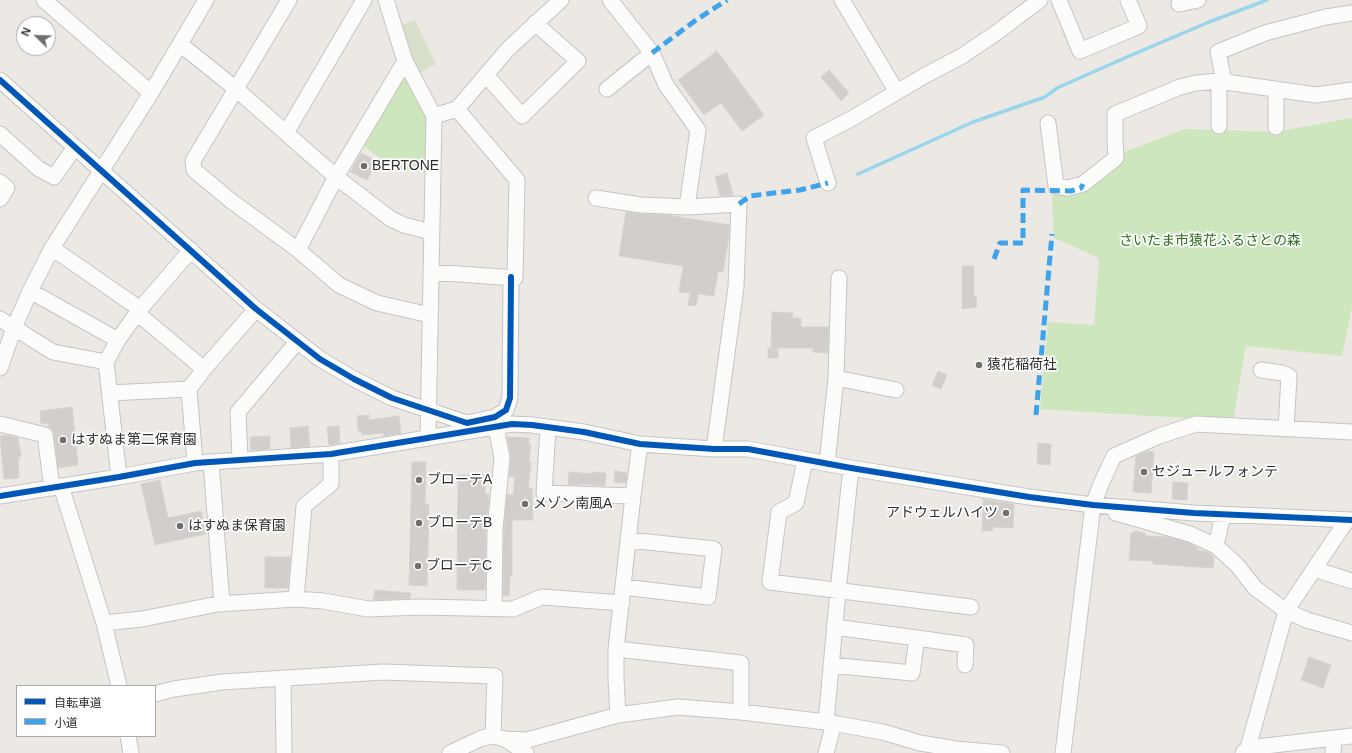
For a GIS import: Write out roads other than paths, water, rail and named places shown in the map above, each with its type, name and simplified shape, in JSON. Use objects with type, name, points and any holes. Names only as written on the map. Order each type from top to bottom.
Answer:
[{"type":"street","points":[[44,0],[151,93]]},
{"type":"street","points":[[0,368],[14,328],[30,291],[52,248],[151,93],[206,0]]},
{"type":"street","points":[[289,0],[192,161],[194,170],[230,200],[298,250],[339,284],[377,303],[430,315]]},
{"type":"street","points":[[286,133],[364,0]]},
{"type":"street","points":[[386,0],[405,61],[434,116],[428,438]]},
{"type":"street","points":[[434,116],[457,109],[508,49],[561,0]]},
{"type":"street","points":[[610,0],[652,53],[666,85],[698,130],[687,207]]},
{"type":"street","points":[[842,0],[897,92]]},
{"type":"street","points":[[1059,0],[1080,51],[1139,26],[1128,0]]},
{"type":"street","points":[[1179,4],[1198,0]]},
{"type":"street","points":[[828,183],[814,138],[851,119],[924,76],[962,56],[996,33],[1034,2]]},
{"type":"street","points":[[1219,126],[1221,81],[1218,52],[1265,33],[1326,17],[1352,12]]},
{"type":"street","points":[[486,75],[522,116],[578,61],[535,24]]},
{"type":"street","points":[[180,44],[236,89],[336,177],[391,219],[404,225],[432,232]]},
{"type":"street","points":[[608,89],[652,53]]},
{"type":"street","points":[[298,250],[336,177],[405,61]]},
{"type":"street","points":[[0,80],[256,309],[320,359],[354,379],[392,398],[467,423],[495,417],[506,410],[510,398],[511,277]]},
{"type":"street","points":[[1048,123],[1056,186],[1068,188],[1083,184],[1116,158],[1114,142],[1115,114],[1180,87],[1196,82],[1221,81],[1316,95],[1352,90]]},
{"type":"street","points":[[1276,90],[1276,128]]},
{"type":"street","points":[[430,272],[515,278],[517,180],[457,109]]},
{"type":"street","points":[[0,134],[39,169],[54,177],[75,147]]},
{"type":"street","points":[[0,182],[7,188],[0,199]]},
{"type":"street","points":[[596,198],[641,205],[687,207],[739,204],[736,287],[714,448]]},
{"type":"street","points":[[52,248],[139,311],[204,369]]},
{"type":"street","points":[[119,477],[106,362],[118,340],[139,311],[191,250]]},
{"type":"street","points":[[827,464],[836,378],[839,278]]},
{"type":"street","points":[[30,291],[118,340]]},
{"type":"street","points":[[195,462],[189,390],[204,369],[256,309]]},
{"type":"street","points":[[0,319],[53,352],[106,362]]},
{"type":"street","points":[[240,459],[238,412],[297,342]]},
{"type":"street","points":[[1261,370],[1282,373],[1289,376],[1286,429]]},
{"type":"street","points":[[836,378],[896,390]]},
{"type":"street","points":[[110,393],[189,390]]},
{"type":"street","points":[[0,424],[45,435],[56,487],[104,623],[119,685]]},
{"type":"street","points":[[0,496],[119,477],[195,462],[331,454],[512,424],[532,425],[584,432],[640,444],[748,449],[827,464],[1029,497],[1093,505],[1223,514],[1349,520]]},
{"type":"street","points":[[1063,753],[1093,505],[1114,456],[1152,439],[1196,424],[1352,432]]},
{"type":"street","points":[[494,608],[495,529],[502,458],[496,427]]},
{"type":"street","points":[[548,427],[544,493],[633,496]]},
{"type":"street","points":[[618,715],[616,649],[640,444]]},
{"type":"street","points":[[296,599],[304,506],[331,484],[331,454]]},
{"type":"street","points":[[804,460],[796,503],[779,512],[770,582],[970,607]]},
{"type":"street","points":[[212,462],[222,604]]},
{"type":"street","points":[[826,753],[830,723],[831,665],[834,627],[851,468]]},
{"type":"street","points":[[1093,505],[1190,534],[1216,546],[1237,565],[1255,588],[1286,611],[1307,620],[1352,633]]},
{"type":"street","points":[[1216,546],[1223,514]]},
{"type":"street","points":[[1349,520],[1286,611],[1245,751],[1304,747],[1334,738],[1352,736]]},
{"type":"street","points":[[623,587],[708,597],[714,549],[629,540]]},
{"type":"street","points":[[1314,569],[1352,581]]},
{"type":"street","points":[[104,623],[142,619],[222,604],[296,599],[323,601],[368,609],[420,606],[513,609],[542,597],[622,603]]},
{"type":"street","points":[[834,627],[966,645],[965,665]]},
{"type":"street","points":[[831,665],[912,673],[917,638]]},
{"type":"street","points":[[616,649],[741,663],[741,712]]},
{"type":"street","points":[[156,694],[174,689],[222,682],[383,672],[495,676],[499,737]]},
{"type":"street","points":[[283,678],[284,753]]},
{"type":"street","points":[[450,753],[482,738],[499,737],[527,740],[618,715],[678,707],[741,712],[830,723],[883,732],[920,743],[956,749],[1002,753]]},
{"type":"street","points":[[128,737],[131,753]]},
{"type":"street","points":[[499,737],[526,753]]},
{"type":"street","points":[[1332,753],[1334,738]]},
{"type":"waterway","points":[[858,174],[973,122],[1045,97],[1057,88],[1127,57],[1209,22],[1267,0]]},
{"type":"place","name":"BERTONE","points":[[364,166]]},
{"type":"place","name":"猿花稲荷社","points":[[979,365]]},
{"type":"place","name":"はすぬま第二保育園","points":[[63,440]]},
{"type":"place","name":"セジュールフォンテ","points":[[1144,472]]},
{"type":"place","name":"ブローテA","points":[[419,480]]},
{"type":"place","name":"メゾン南風A","points":[[525,504]]},
{"type":"place","name":"アドウェルハイツ","points":[[1006,513]]},
{"type":"place","name":"ブローテB","points":[[419,523]]},
{"type":"place","name":"はすぬま保育園","points":[[180,526]]},
{"type":"place","name":"ブローテC","points":[[418,566]]},
{"type":"park label","name":"さいたま市猿花ふるさとの森","points":[[1210,241]]}]
